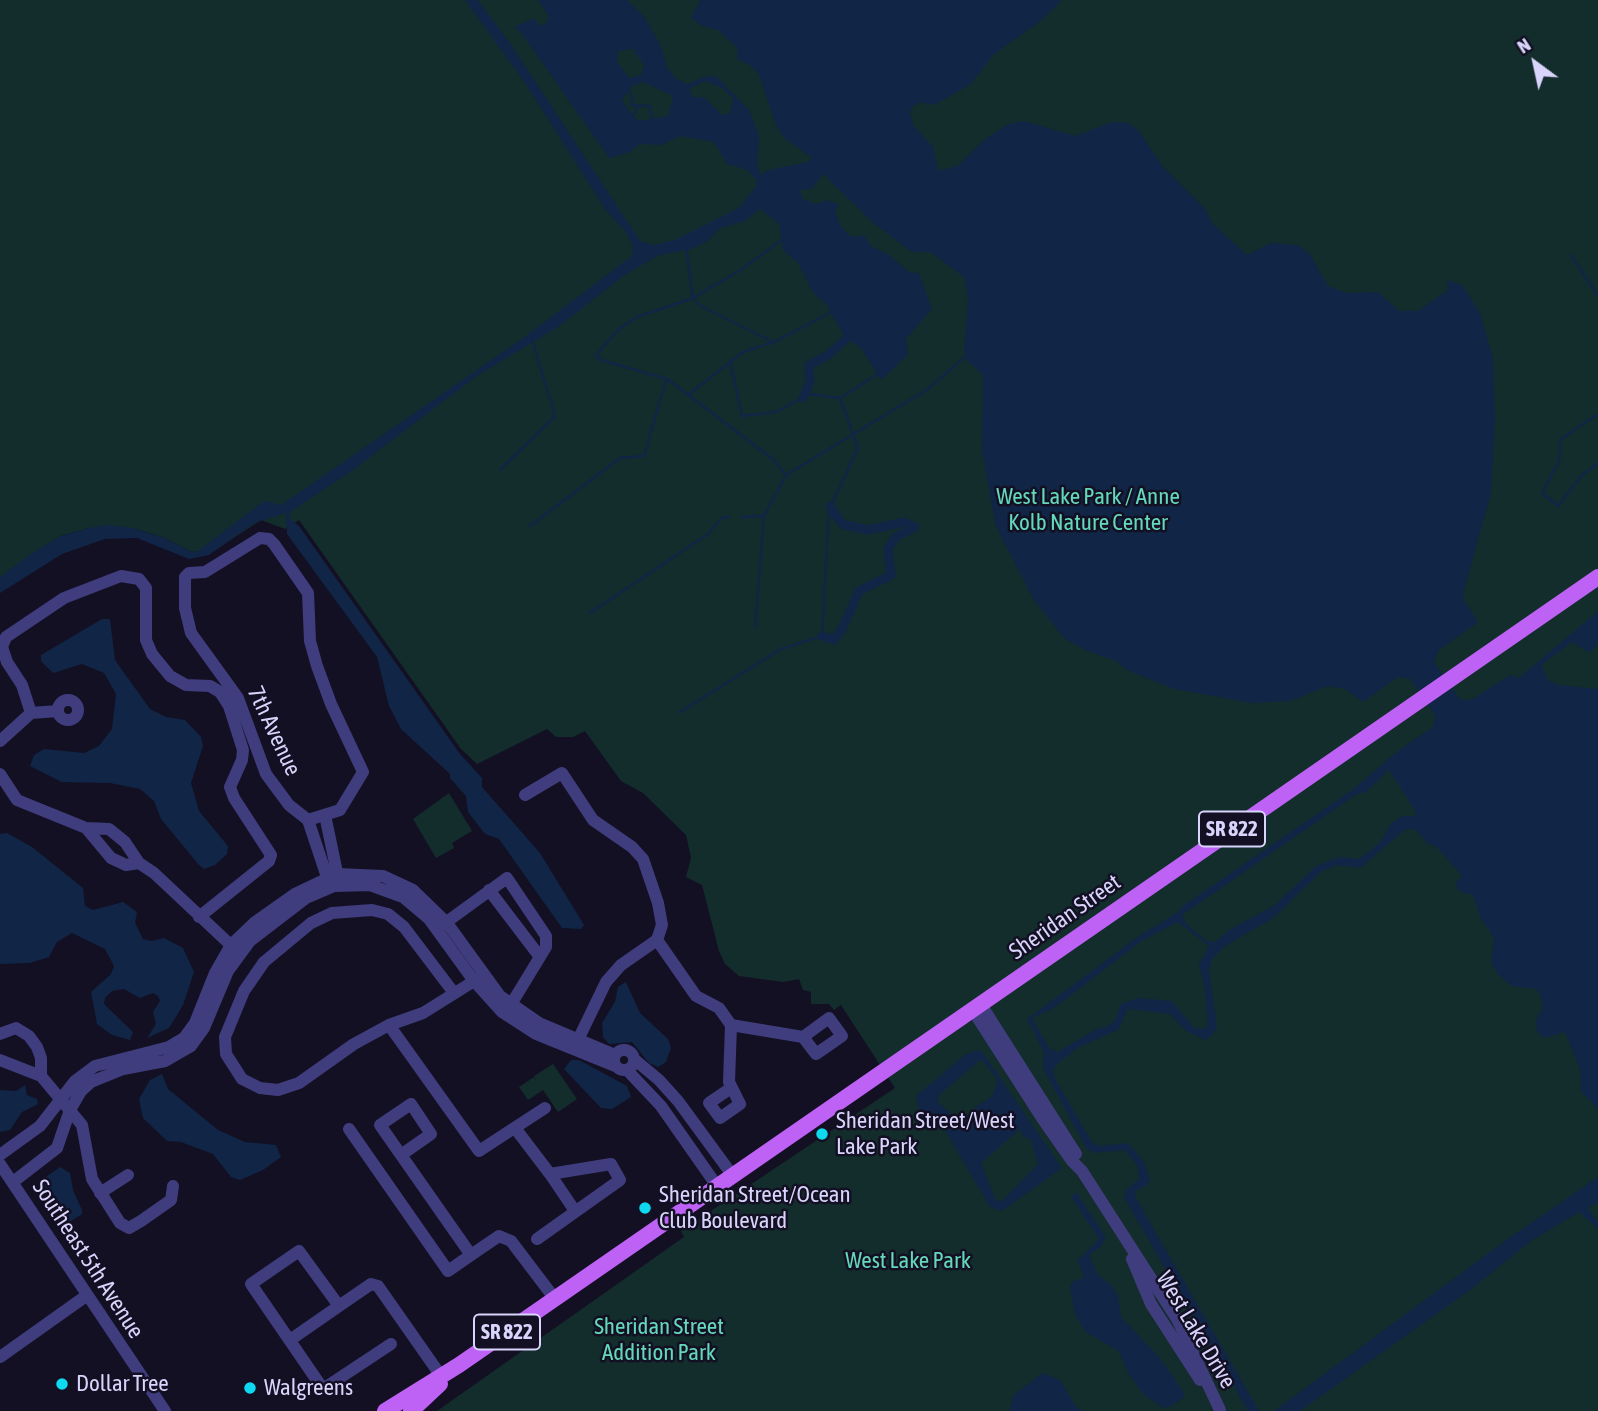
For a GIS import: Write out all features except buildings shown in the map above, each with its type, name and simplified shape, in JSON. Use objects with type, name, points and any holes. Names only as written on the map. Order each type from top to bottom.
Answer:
[{"type":"main road","name":"Sheridan Street","points":[[384,1411],[459,1365],[1598,576]]},
{"type":"main road","name":"Sheridan Street","points":[[411,1411],[459,1365]]},
{"type":"street","name":"7th Avenue","points":[[309,820],[289,805],[266,774],[238,698],[191,634],[185,608],[185,576],[189,573],[205,572],[260,538],[269,539],[308,593],[310,641],[318,668],[331,704],[363,772],[340,810],[325,815]]},
{"type":"street","points":[[31,713],[22,685],[7,662],[2,648],[6,637],[64,598],[121,576],[139,579],[146,587],[146,640],[152,654],[170,676],[186,685],[210,686],[220,692],[229,706],[243,750],[242,760],[230,787],[234,798],[271,855],[269,861],[199,917]]},
{"type":"street","points":[[0,741],[31,713],[58,711]]},
{"type":"street","points":[[525,795],[562,773],[593,820],[632,847],[643,859],[658,903],[662,925],[657,940],[621,965],[606,982],[576,1044]]},
{"type":"street","points":[[0,774],[17,800],[86,828],[109,829],[125,842],[139,863],[154,873],[235,949]]},
{"type":"street","points":[[325,815],[330,839],[334,881],[315,842],[309,820],[325,815]]},
{"type":"street","points":[[86,828],[111,858],[126,865],[139,863]]},
{"type":"street","points":[[315,842],[330,839]]},
{"type":"street","points":[[13,1182],[57,1148],[70,1110],[81,1091],[91,1082],[123,1069],[151,1065],[179,1056],[191,1046],[200,1026],[215,973],[254,923],[295,894],[334,881],[383,876],[397,881],[428,902],[478,978],[508,1010],[541,1030],[623,1062],[659,1080],[678,1101],[733,1176]]},
{"type":"street","points":[[442,926],[507,878],[546,936],[546,947],[508,1010]]},
{"type":"street","points":[[489,890],[540,957]]},
{"type":"street","points":[[454,993],[404,926],[388,914],[372,909],[332,912],[281,945],[264,961],[244,991],[225,1037],[229,1064],[242,1079],[260,1088],[278,1090],[299,1083],[354,1044],[389,1025],[423,1013],[478,978]]},
{"type":"street","points":[[657,940],[696,996],[719,1008],[731,1025],[731,1087]]},
{"type":"street","name":"West Lake Drive","points":[[976,1006],[1049,1129],[1082,1171],[1163,1296],[1185,1335],[1220,1410]]},
{"type":"street","points":[[389,1025],[479,1151],[545,1108]]},
{"type":"street","points":[[731,1025],[803,1037]]},
{"type":"street","points":[[200,1026],[225,1037]]},
{"type":"street","points":[[0,1155],[40,1126],[75,1081],[95,1066],[169,1046],[200,1026]]},
{"type":"street","points":[[0,1034],[16,1028],[29,1036],[41,1058],[40,1076]]},
{"type":"street","points":[[0,1060],[40,1076],[82,1125],[92,1179],[120,1223],[129,1228],[171,1200],[173,1186]]},
{"type":"street","points":[[623,1062],[669,1116],[717,1186]]},
{"type":"street","points":[[515,1128],[575,1211]]},
{"type":"street","points":[[349,1129],[448,1271],[499,1236],[511,1241],[556,1298]]},
{"type":"street","points":[[401,1155],[471,1255]]},
{"type":"street","name":"Southeast 5th Avenue","points":[[0,1164],[165,1411]]},
{"type":"street","points":[[537,1239],[620,1180],[611,1164],[550,1174]]},
{"type":"street","points":[[100,1193],[128,1175]]},
{"type":"street","name":"West Lake Drive","points":[[1121,1233],[1151,1304],[1220,1410]]},
{"type":"street","points":[[339,1306],[299,1251],[251,1284],[323,1389],[391,1344]]},
{"type":"street","points":[[289,1340],[371,1284],[378,1286],[441,1376]]},
{"type":"street","points":[[0,1357],[86,1296]]},
{"type":"street","points":[[1151,1304],[1163,1296]]},
{"type":"green space","name":"West Lake Park / Anne Kolb Nature Center","points":[[0,0],[1598,0],[1598,1411],[437,1411],[684,1237],[681,1231],[895,1088],[841,1005],[834,1010],[829,1004],[811,1004],[811,992],[803,990],[799,979],[783,982],[739,976],[725,964],[719,951],[702,885],[686,877],[691,858],[686,835],[643,793],[621,781],[585,731],[573,737],[556,737],[547,729],[477,764],[461,749],[299,520],[285,529],[261,520],[209,554],[192,552],[165,538],[133,528],[89,528],[61,536],[0,577]]},
{"type":"green space","points":[[449,793],[472,831],[452,843],[454,848],[436,858],[413,819]]},
{"type":"green space","points":[[553,1064],[577,1099],[558,1112],[543,1090],[528,1100],[519,1087],[534,1077],[538,1083],[534,1076]]},
{"type":"water","points":[[465,0],[478,0],[512,46],[640,241],[654,245],[675,240],[739,208],[756,186],[757,180],[747,170],[727,164],[714,142],[680,136],[661,145],[639,144],[630,152],[609,158],[520,31],[514,27],[534,18],[540,26],[547,22],[549,17],[538,0],[627,0],[644,16],[661,46],[667,68],[677,79],[688,84],[707,76],[717,77],[750,111],[759,137],[757,166],[761,176],[765,171],[807,162],[812,158],[783,137],[776,125],[759,75],[749,64],[738,60],[737,48],[718,30],[702,26],[691,18],[700,0],[1062,0],[1042,20],[993,55],[971,84],[934,105],[921,102],[913,106],[910,113],[914,126],[933,147],[938,171],[959,165],[985,139],[1008,124],[1024,121],[1075,136],[1112,122],[1128,123],[1139,131],[1163,167],[1205,209],[1212,223],[1247,255],[1271,243],[1298,245],[1310,254],[1328,286],[1346,293],[1378,292],[1399,311],[1418,311],[1448,290],[1447,280],[1462,285],[1480,313],[1493,358],[1495,419],[1491,493],[1463,594],[1478,622],[1438,651],[1434,662],[1460,699],[1471,700],[1510,675],[1519,678],[1598,611],[1598,644],[1592,651],[1588,652],[1572,642],[1541,665],[1548,680],[1558,685],[1598,689],[1598,1109],[1581,1091],[1580,1069],[1565,1032],[1544,1038],[1537,1031],[1536,1020],[1543,1008],[1541,997],[1536,989],[1511,986],[1497,973],[1491,962],[1494,940],[1481,919],[1473,895],[1459,891],[1455,884],[1462,876],[1437,847],[1427,843],[1415,829],[1405,830],[1360,868],[1336,865],[1321,872],[1273,918],[1225,946],[1212,959],[1209,970],[1217,1026],[1214,1033],[1205,1040],[1186,1031],[1170,1014],[1128,1009],[1118,1030],[1079,1047],[1057,1064],[1053,1071],[1055,1079],[1092,1142],[1098,1146],[1128,1143],[1144,1162],[1150,1180],[1147,1185],[1135,1191],[1136,1198],[1259,1411],[1248,1411],[1124,1198],[1126,1190],[1139,1179],[1137,1165],[1125,1150],[1094,1153],[1086,1148],[1043,1068],[1044,1052],[1027,1019],[1139,936],[1175,914],[1184,905],[1352,790],[1399,750],[1433,727],[1435,716],[1410,679],[1398,677],[1363,702],[1345,689],[1328,686],[1290,701],[1252,703],[1174,689],[1127,670],[1116,661],[1065,639],[1034,600],[996,527],[982,451],[983,375],[968,361],[964,351],[968,300],[964,277],[930,252],[912,252],[872,222],[823,174],[812,189],[800,190],[802,198],[816,204],[828,200],[839,205],[835,211],[841,227],[852,237],[864,235],[872,247],[888,254],[909,272],[919,273],[932,309],[906,339],[908,355],[881,380],[861,348],[844,336],[826,304],[814,294],[798,263],[783,250],[779,224],[760,209],[745,221],[720,228],[709,240],[692,249],[659,255],[626,274],[558,327],[478,375],[349,473],[290,512],[289,518],[299,526],[460,754],[482,778],[482,787],[540,853],[584,925],[581,929],[562,928],[499,839],[485,834],[468,812],[466,796],[450,778],[450,774],[401,729],[389,706],[377,657],[287,534],[286,513],[254,523],[209,555],[189,559],[137,538],[105,539],[62,554],[0,593],[0,577],[32,553],[61,536],[89,528],[108,525],[133,528],[165,538],[192,552],[198,551],[266,501],[281,505],[526,336],[632,256],[633,246],[625,231],[605,209],[525,83]],"holes":[[[633,49],[644,65],[641,75],[629,78],[617,61],[618,51]],[[705,81],[723,88],[733,99],[730,113],[722,115],[704,97],[692,97],[690,88]],[[643,82],[673,96],[668,116],[639,121],[622,100],[632,86]],[[1389,770],[1416,812],[1415,816],[1403,816],[1391,823],[1380,842],[1358,859],[1340,857],[1316,866],[1275,905],[1231,929],[1216,941],[1208,942],[1186,924],[1182,915],[1357,794],[1366,792]],[[1178,922],[1209,946],[1199,964],[1205,989],[1208,1025],[1203,1029],[1194,1028],[1172,1001],[1138,998],[1121,1004],[1115,1020],[1106,1027],[1096,1029],[1058,1052],[1049,1048],[1032,1018],[1054,1008],[1143,940]]]},
{"type":"water","points":[[102,619],[110,619],[115,660],[150,709],[166,717],[185,720],[201,737],[203,746],[191,783],[199,811],[228,846],[227,854],[215,865],[204,869],[199,865],[161,819],[154,801],[140,789],[110,783],[62,782],[30,766],[34,755],[44,749],[84,753],[99,746],[112,729],[116,694],[104,673],[82,664],[53,673],[41,661],[41,655]]},
{"type":"water","points":[[7,833],[32,847],[83,888],[85,906],[93,910],[123,902],[137,912],[135,923],[143,939],[151,941],[164,938],[183,948],[194,972],[183,1005],[169,1028],[147,1038],[156,1024],[153,1012],[160,1001],[158,996],[153,993],[140,998],[124,989],[112,991],[105,998],[104,1004],[133,1032],[130,1040],[112,1035],[97,1024],[91,992],[111,974],[114,966],[105,949],[72,933],[57,942],[49,957],[30,963],[0,964],[0,834]]},
{"type":"water","points":[[626,982],[640,1013],[668,1039],[671,1048],[666,1062],[658,1067],[649,1063],[632,1042],[609,1044],[603,1037],[602,1023],[615,1002],[618,987]]},
{"type":"water","points":[[978,1050],[983,1053],[1062,1168],[1002,1211],[990,1207],[943,1127],[921,1116],[916,1096],[966,1054]],"holes":[[[979,1061],[983,1061],[997,1079],[995,1090],[989,1099],[978,1105],[965,1122],[957,1120],[938,1102],[939,1095]],[[1020,1129],[1023,1136],[1031,1140],[1038,1164],[1002,1201],[996,1201],[981,1163]]]},
{"type":"water","points":[[571,1060],[579,1060],[627,1086],[631,1097],[612,1109],[601,1108],[564,1069]]},
{"type":"water","points":[[162,1074],[168,1089],[218,1130],[245,1142],[276,1145],[281,1157],[263,1170],[240,1180],[231,1177],[213,1154],[181,1142],[167,1141],[143,1118],[139,1099],[150,1080]]},
{"type":"water","points":[[25,1085],[27,1095],[37,1099],[38,1104],[22,1112],[10,1130],[0,1132],[0,1090],[16,1091]]},
{"type":"water","points":[[60,1167],[70,1173],[73,1190],[82,1210],[82,1214],[68,1223],[62,1219],[42,1189],[46,1177]]},
{"type":"water","points":[[1598,1177],[1598,1203],[1587,1208],[1598,1221],[1598,1229],[1579,1212],[1531,1241],[1470,1290],[1300,1411],[1274,1411],[1509,1238]]},
{"type":"water","points":[[1076,1192],[1106,1237],[1101,1247],[1089,1255],[1098,1275],[1112,1286],[1118,1295],[1121,1317],[1160,1358],[1184,1393],[1185,1397],[1171,1406],[1163,1408],[1144,1395],[1128,1373],[1119,1351],[1087,1333],[1075,1315],[1070,1287],[1073,1281],[1083,1278],[1077,1261],[1099,1239],[1071,1197]]},
{"type":"water","points":[[1042,1373],[1060,1380],[1077,1408],[1084,1411],[1009,1411],[1014,1395]]},
{"type":"waterway","points":[[629,91],[633,96],[632,105],[649,106],[653,120]]},
{"type":"waterway","points":[[633,115],[638,107]]},
{"type":"waterway","points":[[783,239],[742,269],[693,298],[637,317],[618,330],[596,355],[601,360],[667,379],[774,460],[786,475]]},
{"type":"waterway","points":[[686,247],[693,298],[699,305],[773,342]]},
{"type":"waterway","points":[[1571,255],[1598,296]]},
{"type":"waterway","points":[[688,395],[743,352],[774,342],[830,313]]},
{"type":"waterway","points":[[500,470],[555,416],[532,339]]},
{"type":"waterway","points":[[803,398],[810,382],[809,365],[828,355],[846,339]]},
{"type":"waterway","points":[[755,627],[764,516],[786,475],[928,389],[965,357]]},
{"type":"waterway","points":[[730,360],[742,416],[776,412],[809,394],[840,398],[879,373]]},
{"type":"waterway","points":[[530,526],[620,458],[644,456],[666,380]]},
{"type":"waterway","points":[[680,712],[781,649],[822,636],[829,510],[858,448],[840,398]]},
{"type":"waterway","points":[[1598,414],[1561,439],[1559,461],[1542,493],[1558,506],[1581,476],[1598,463]]},
{"type":"waterway","points":[[822,636],[834,640],[842,629],[859,591],[891,575],[888,548],[897,536],[915,527],[904,522],[868,530],[842,524],[830,506]]},
{"type":"waterway","points":[[742,517],[763,516]]},
{"type":"waterway","points":[[590,613],[708,534],[723,517],[729,517]]},
{"type":"place","name":"Sheridan Street/West Lake Park","points":[[822,1134]]},
{"type":"place","name":"Sheridan Street/Ocean Club Boulevard","points":[[645,1208]]},
{"type":"place","name":"Dollar Tree","points":[[62,1384]]},
{"type":"place","name":"Walgreens","points":[[250,1388]]},
{"type":"park label","name":"West Lake Park","points":[[908,1261]]},
{"type":"park label","name":"Sheridan Street Addition Park","points":[[659,1340]]}]
